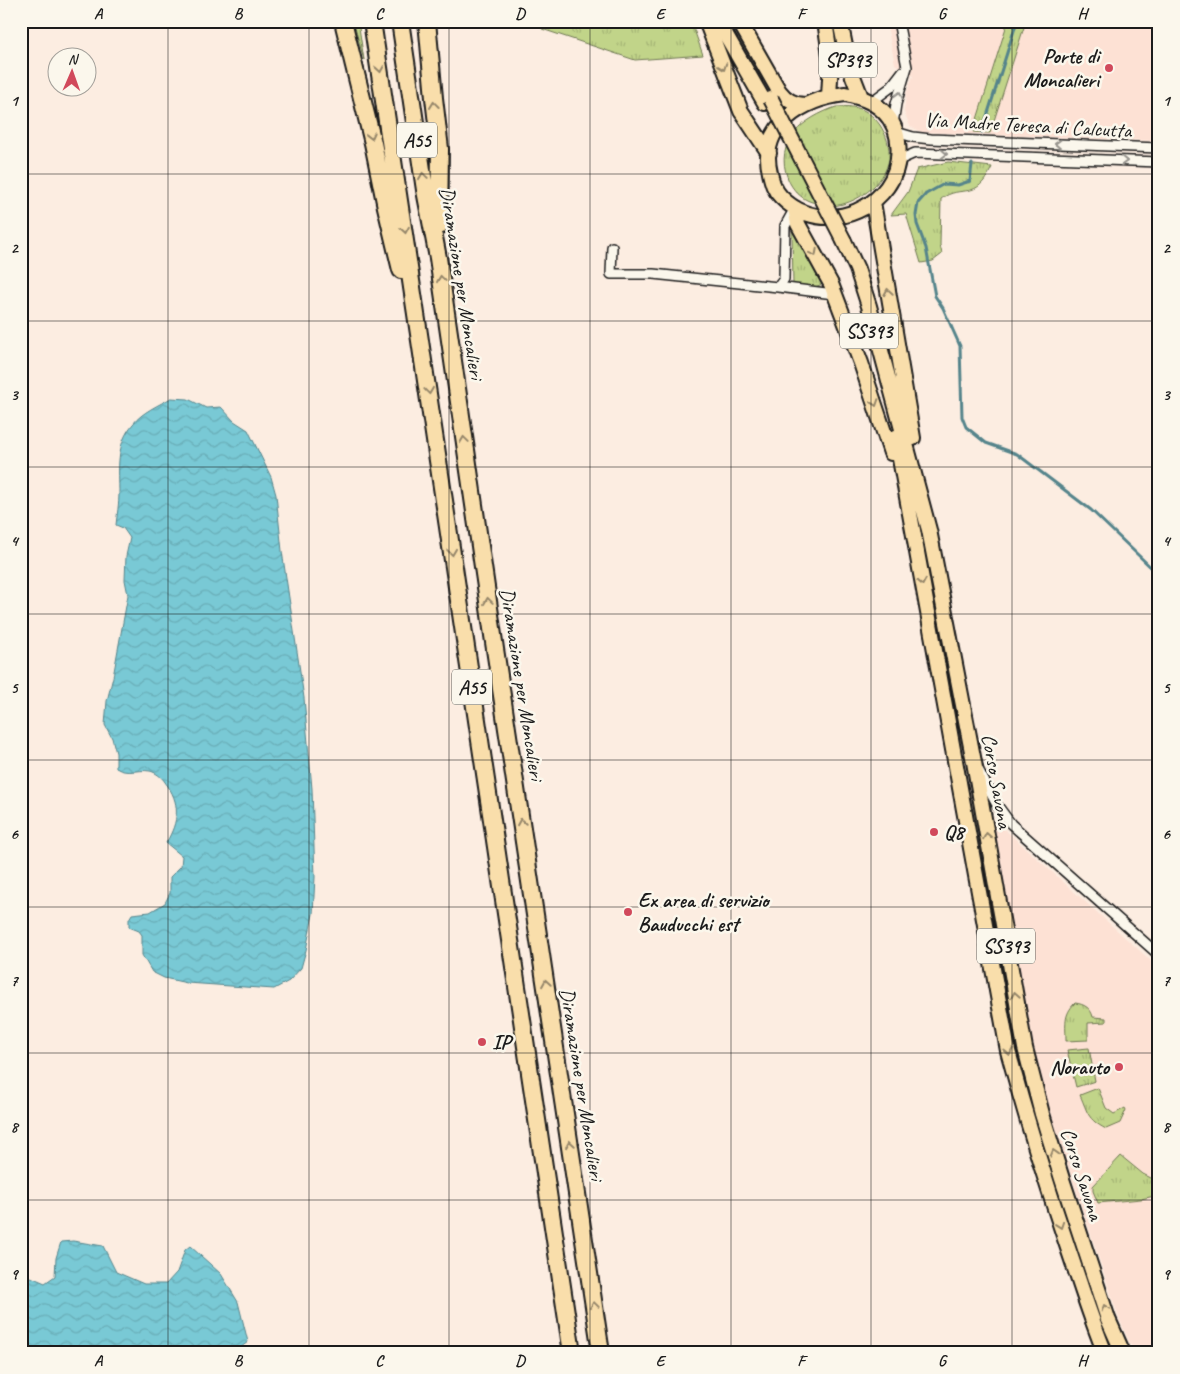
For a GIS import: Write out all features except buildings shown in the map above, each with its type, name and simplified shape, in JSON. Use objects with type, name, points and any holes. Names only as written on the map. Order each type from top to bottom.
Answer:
[{"type":"highway","points":[[343,21],[425,367]]},
{"type":"highway","name":"A55","points":[[372,21],[572,1353]]},
{"type":"highway","name":"Diramazione per Moncalieri","points":[[400,21],[425,190],[438,258],[601,1353]]},
{"type":"highway","points":[[427,21],[440,149],[438,258]]},
{"type":"main road","points":[[706,21],[740,111],[769,153]]},
{"type":"main road","name":"Corso Savona","points":[[718,21],[768,101]]},
{"type":"main road","name":"Corso Savona","points":[[728,21],[840,240],[857,269],[869,306],[929,530],[974,762],[1025,1048],[1042,1114],[1062,1179],[1104,1307],[1123,1353]]},
{"type":"main road","points":[[739,21],[779,91],[794,104],[804,105]]},
{"type":"main road","name":"SP393","points":[[825,21],[831,62],[829,96]]},
{"type":"main road","name":"SP393","points":[[840,21],[849,66],[866,99]]},
{"type":"main road","points":[[845,94],[866,99],[883,111],[895,128],[899,147],[895,172],[887,187],[873,202],[863,209],[844,216],[829,218],[811,216],[795,208],[779,195],[772,184],[768,164],[772,139],[779,125],[804,105],[829,96],[845,94]]},
{"type":"main road","points":[[873,202],[929,530]]},
{"type":"main road","points":[[795,208],[798,224],[834,294],[885,433],[914,534]]},
{"type":"main road","name":"Corso Savona","points":[[840,240],[894,424],[1008,1051],[1046,1184],[1105,1353]]},
{"type":"street","points":[[895,128],[896,104],[907,67],[898,21]]},
{"type":"street","points":[[866,99],[890,88],[907,67]]},
{"type":"street","name":"Via Madre Teresa di Calcutta","points":[[895,128],[913,137],[931,139],[1159,148]]},
{"type":"street","name":"Via Madre Teresa di Calcutta","points":[[897,161],[915,153],[1159,162]]},
{"type":"street","points":[[778,286],[784,279],[785,226],[795,208]]},
{"type":"street","points":[[612,247],[611,274],[653,274],[778,286],[834,294]]},
{"type":"street","points":[[974,762],[1004,816],[1159,955]]},
{"type":"shaded area","points":[[886,21],[1159,21],[1159,141],[921,132],[910,126],[904,112],[906,94],[913,76],[895,64]]},
{"type":"shaded area","points":[[992,818],[1159,968],[1159,1353],[1134,1353],[1119,1318],[1045,1098],[1019,982]]},
{"type":"green space","points":[[353,21],[358,21],[364,60]]},
{"type":"green space","points":[[543,21],[691,21],[703,55],[635,60],[542,29]]},
{"type":"green space","points":[[1008,21],[1026,21],[990,133],[973,132]]},
{"type":"green space","points":[[836,107],[860,109],[874,118],[880,125],[887,141],[889,158],[882,176],[868,191],[850,202],[829,206],[808,201],[794,190],[784,165],[788,142],[794,133],[813,118]]},
{"type":"green space","points":[[948,162],[992,167],[986,178],[974,189],[956,192],[941,199],[940,245],[942,254],[933,261],[921,263],[906,214],[891,215],[908,192],[917,169]]},
{"type":"green space","points":[[792,231],[797,231],[825,283],[815,287],[793,284]]},
{"type":"green space","points":[[1075,1003],[1087,1007],[1093,1017],[1106,1018],[1106,1022],[1088,1023],[1088,1040],[1066,1041],[1067,1016]]},
{"type":"green space","points":[[1089,1048],[1095,1081],[1076,1087],[1067,1050]]},
{"type":"green space","points":[[1098,1088],[1106,1108],[1114,1114],[1125,1108],[1126,1110],[1120,1123],[1106,1129],[1092,1119],[1080,1095]]},
{"type":"green space","points":[[1121,1156],[1143,1174],[1159,1182],[1159,1195],[1141,1199],[1098,1203],[1093,1186]]},
{"type":"water","points":[[171,398],[188,399],[206,408],[221,407],[234,421],[248,430],[271,477],[276,495],[282,551],[304,698],[312,789],[315,877],[313,914],[301,968],[289,981],[274,989],[187,983],[164,978],[152,972],[142,955],[142,935],[139,931],[129,927],[129,919],[132,914],[150,912],[165,903],[170,893],[170,877],[181,866],[182,856],[166,843],[176,820],[176,805],[170,790],[162,778],[152,772],[124,771],[116,768],[116,753],[112,738],[105,725],[107,701],[128,595],[125,580],[126,556],[130,538],[123,528],[116,525],[119,498],[119,458],[123,440],[137,420],[151,409]]},
{"type":"water","points":[[73,1241],[103,1246],[116,1272],[144,1284],[166,1284],[177,1272],[185,1250],[190,1246],[221,1274],[238,1302],[248,1342],[233,1353],[21,1353],[21,1280],[31,1277],[45,1283],[55,1276],[56,1258],[61,1242]]},
{"type":"waterway","points":[[982,132],[1017,21]]},
{"type":"waterway","points":[[972,164],[970,181],[958,185],[944,184],[926,194],[918,203],[916,215],[917,224],[926,248],[935,296],[943,308],[960,346],[962,417],[966,427],[986,443],[1017,454],[1091,510],[1159,575]]},
{"type":"place","name":"Porte di Moncalieri","points":[[1109,68]]},
{"type":"place","name":"Q8","points":[[934,832]]},
{"type":"place","name":"Ex area di servizio Bauducchi est","points":[[628,912]]},
{"type":"place","name":"IP","points":[[482,1042]]},
{"type":"place","name":"Norauto","points":[[1119,1067]]}]
